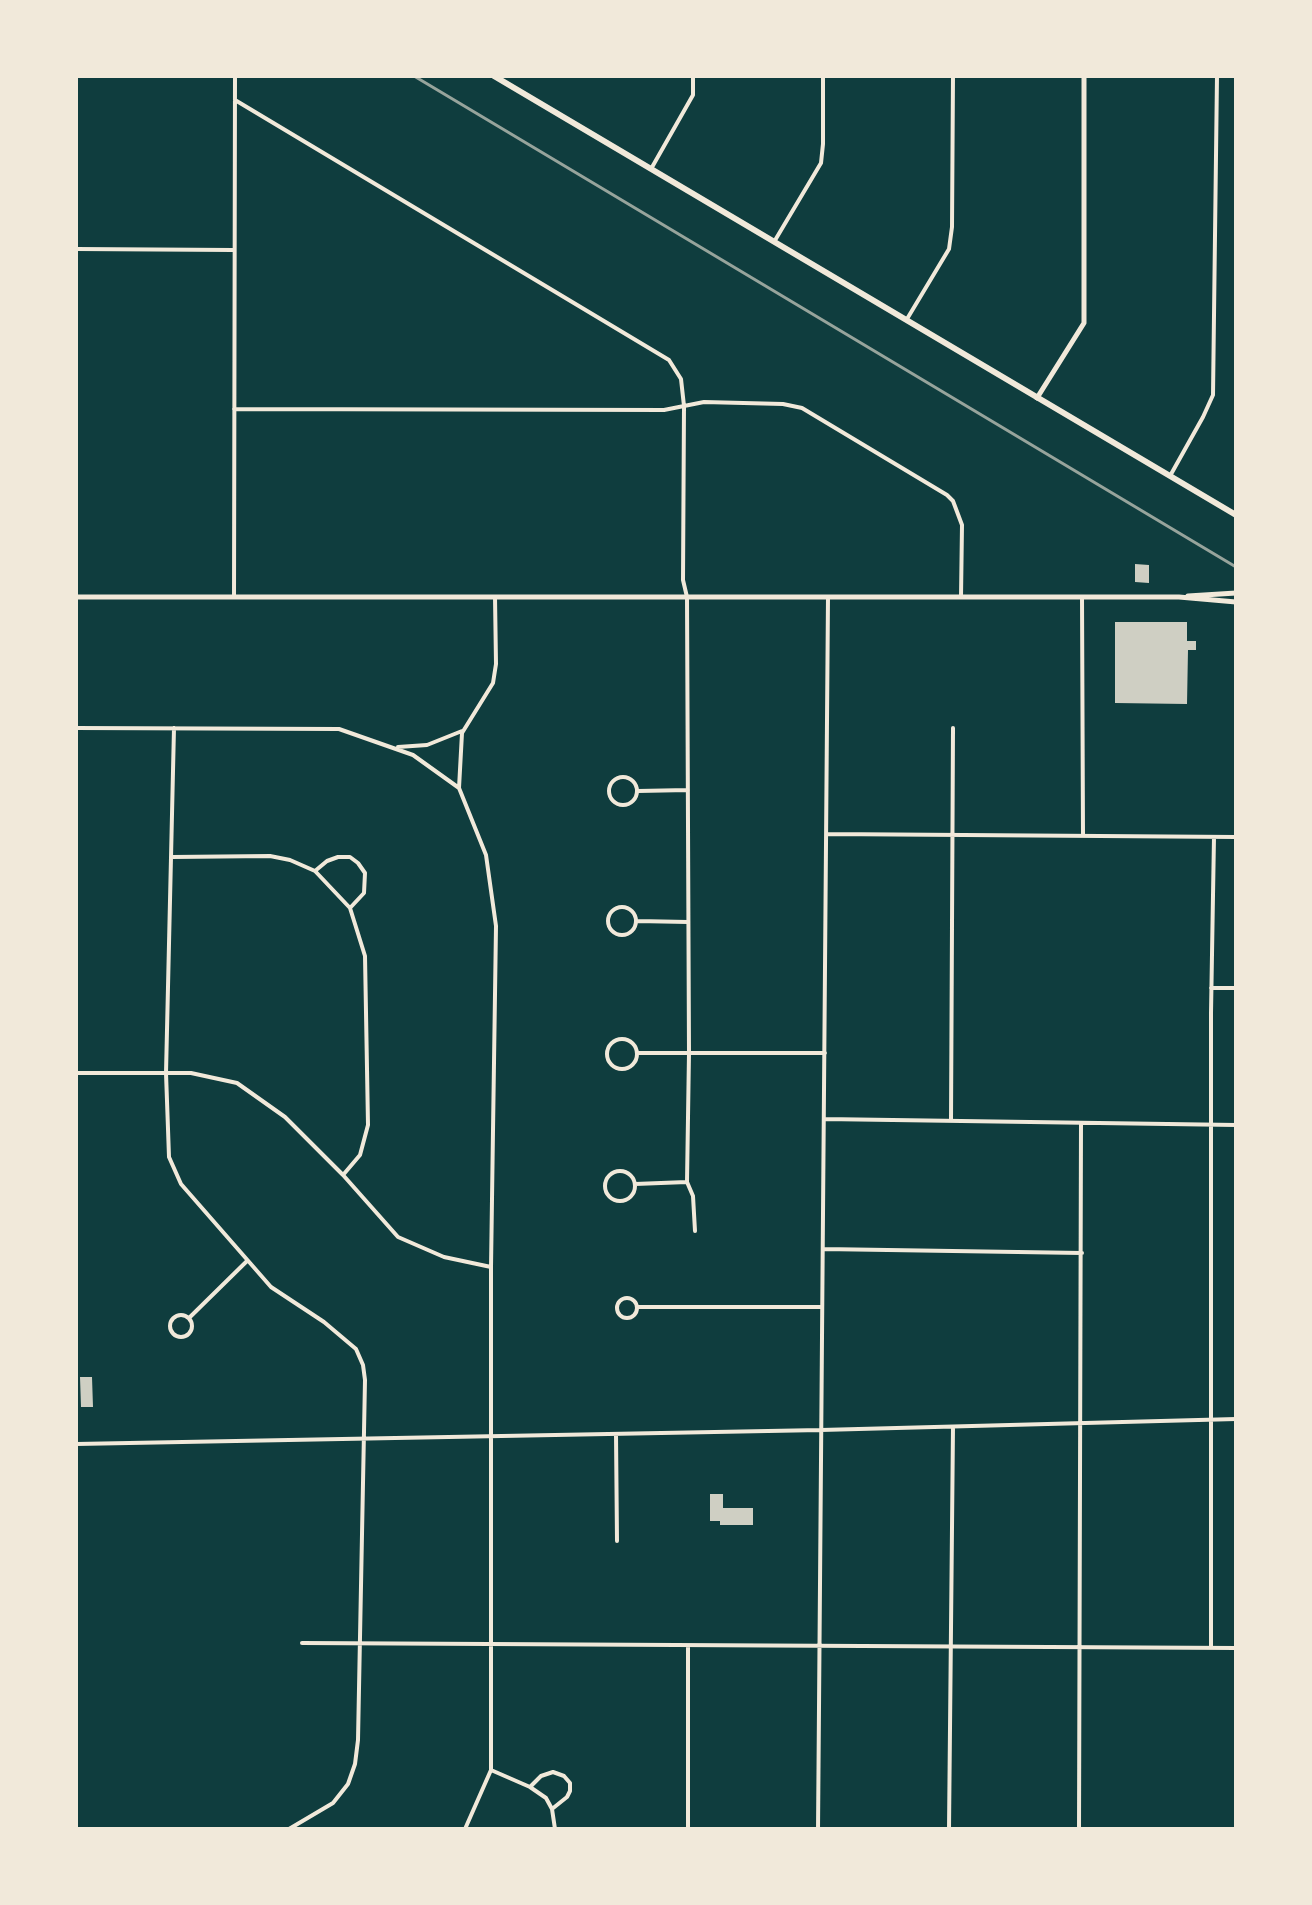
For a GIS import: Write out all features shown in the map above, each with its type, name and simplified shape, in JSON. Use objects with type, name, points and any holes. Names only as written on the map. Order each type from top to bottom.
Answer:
[{"type":"main road","points":[[1036,399],[1084,323],[1084,76]]},
{"type":"main road","points":[[499,77],[1036,399],[1236,515]]},
{"type":"main road","points":[[76,597],[1179,597],[1236,593]]},
{"type":"main road","points":[[1179,597],[1236,602]]},
{"type":"street","points":[[234,597],[235,76]]},
{"type":"street","points":[[651,169],[693,95],[693,76]]},
{"type":"street","points":[[774,242],[821,163],[823,76]]},
{"type":"street","points":[[906,321],[949,249],[952,227],[953,76]]},
{"type":"street","points":[[1170,476],[1213,395],[1217,76]]},
{"type":"street","points":[[235,100],[669,360],[677,370],[683,387],[684,406],[683,580],[687,597],[687,1182],[693,1196],[695,1231]]},
{"type":"street","points":[[76,249],[233,250]]},
{"type":"street","points":[[234,409],[664,410],[718,402],[783,404],[802,408],[953,501],[962,525],[961,597]]},
{"type":"street","points":[[465,1829],[491,1770],[491,1267],[496,926],[486,855],[459,788],[463,731],[493,683],[496,664],[495,597]]},
{"type":"street","points":[[818,1829],[828,597]]},
{"type":"street","points":[[1082,597],[1083,835]]},
{"type":"street","points":[[76,728],[339,729],[413,755],[459,788]]},
{"type":"street","points":[[174,728],[166,1073],[169,1157],[181,1184],[271,1287],[324,1322],[356,1349],[365,1380],[355,1764],[348,1784],[333,1803],[289,1829]]},
{"type":"street","points":[[951,1121],[955,834],[953,728]]},
{"type":"street","points":[[391,746],[407,748],[427,745],[463,731]]},
{"type":"street","points":[[623,777],[632,780],[638,791],[635,800],[624,805],[612,800],[609,792],[615,780],[623,777]]},
{"type":"street","points":[[638,791],[688,790]]},
{"type":"street","points":[[827,834],[1236,837]]},
{"type":"street","points":[[1211,1648],[1211,988],[1214,837]]},
{"type":"street","points":[[172,857],[270,856],[290,860],[315,871],[350,908],[365,956],[368,1125],[360,1155],[343,1175]]},
{"type":"street","points":[[315,871],[338,857],[350,857],[358,863],[365,873],[364,893],[350,908]]},
{"type":"street","points":[[621,907],[633,912],[637,921],[630,933],[621,936],[613,932],[608,924],[609,914],[621,907]]},
{"type":"street","points":[[637,921],[688,922]]},
{"type":"street","points":[[1211,988],[1236,988]]},
{"type":"street","points":[[619,1039],[629,1041],[637,1053],[635,1062],[624,1069],[615,1068],[607,1058],[608,1048],[619,1039]]},
{"type":"street","points":[[637,1053],[825,1053]]},
{"type":"street","points":[[76,1073],[191,1073],[237,1083],[285,1117],[343,1175],[398,1237],[444,1257],[491,1267]]},
{"type":"street","points":[[824,1119],[1236,1125]]},
{"type":"street","points":[[1079,1829],[1081,1123]]},
{"type":"street","points":[[616,1170],[631,1175],[635,1184],[633,1194],[620,1201],[610,1198],[604,1185],[608,1176],[616,1170]]},
{"type":"street","points":[[635,1184],[687,1182]]},
{"type":"street","points":[[823,1249],[1082,1253]]},
{"type":"street","points":[[189,1318],[247,1261]]},
{"type":"street","points":[[626,1298],[632,1299],[638,1307],[633,1317],[626,1319],[616,1309],[618,1303],[626,1298]]},
{"type":"street","points":[[638,1307],[822,1307]]},
{"type":"street","points":[[182,1315],[189,1318],[191,1331],[186,1336],[175,1334],[171,1329],[173,1319],[182,1315]]},
{"type":"street","points":[[76,1444],[1236,1419]]},
{"type":"street","points":[[949,1829],[953,1427]]},
{"type":"street","points":[[616,1434],[617,1541]]},
{"type":"street","points":[[302,1643],[1236,1648]]},
{"type":"street","points":[[688,1647],[688,1829]]},
{"type":"street","points":[[491,1770],[530,1787],[546,1798],[552,1809],[555,1829]]},
{"type":"street","points":[[530,1787],[541,1776],[553,1772],[564,1776],[570,1783],[570,1791],[552,1809]]},
{"type":"building","points":[[1135,564],[1149,565],[1149,583],[1135,582]]},
{"type":"building","points":[[1115,622],[1187,622],[1187,641],[1196,641],[1196,650],[1188,650],[1187,704],[1115,703]]},
{"type":"building","points":[[80,1377],[92,1377],[93,1407],[81,1407]]},
{"type":"building","points":[[710,1494],[723,1494],[723,1508],[753,1508],[753,1525],[720,1525],[720,1521],[710,1521]]},
{"type":"railway","points":[[414,76],[1236,567]]}]
